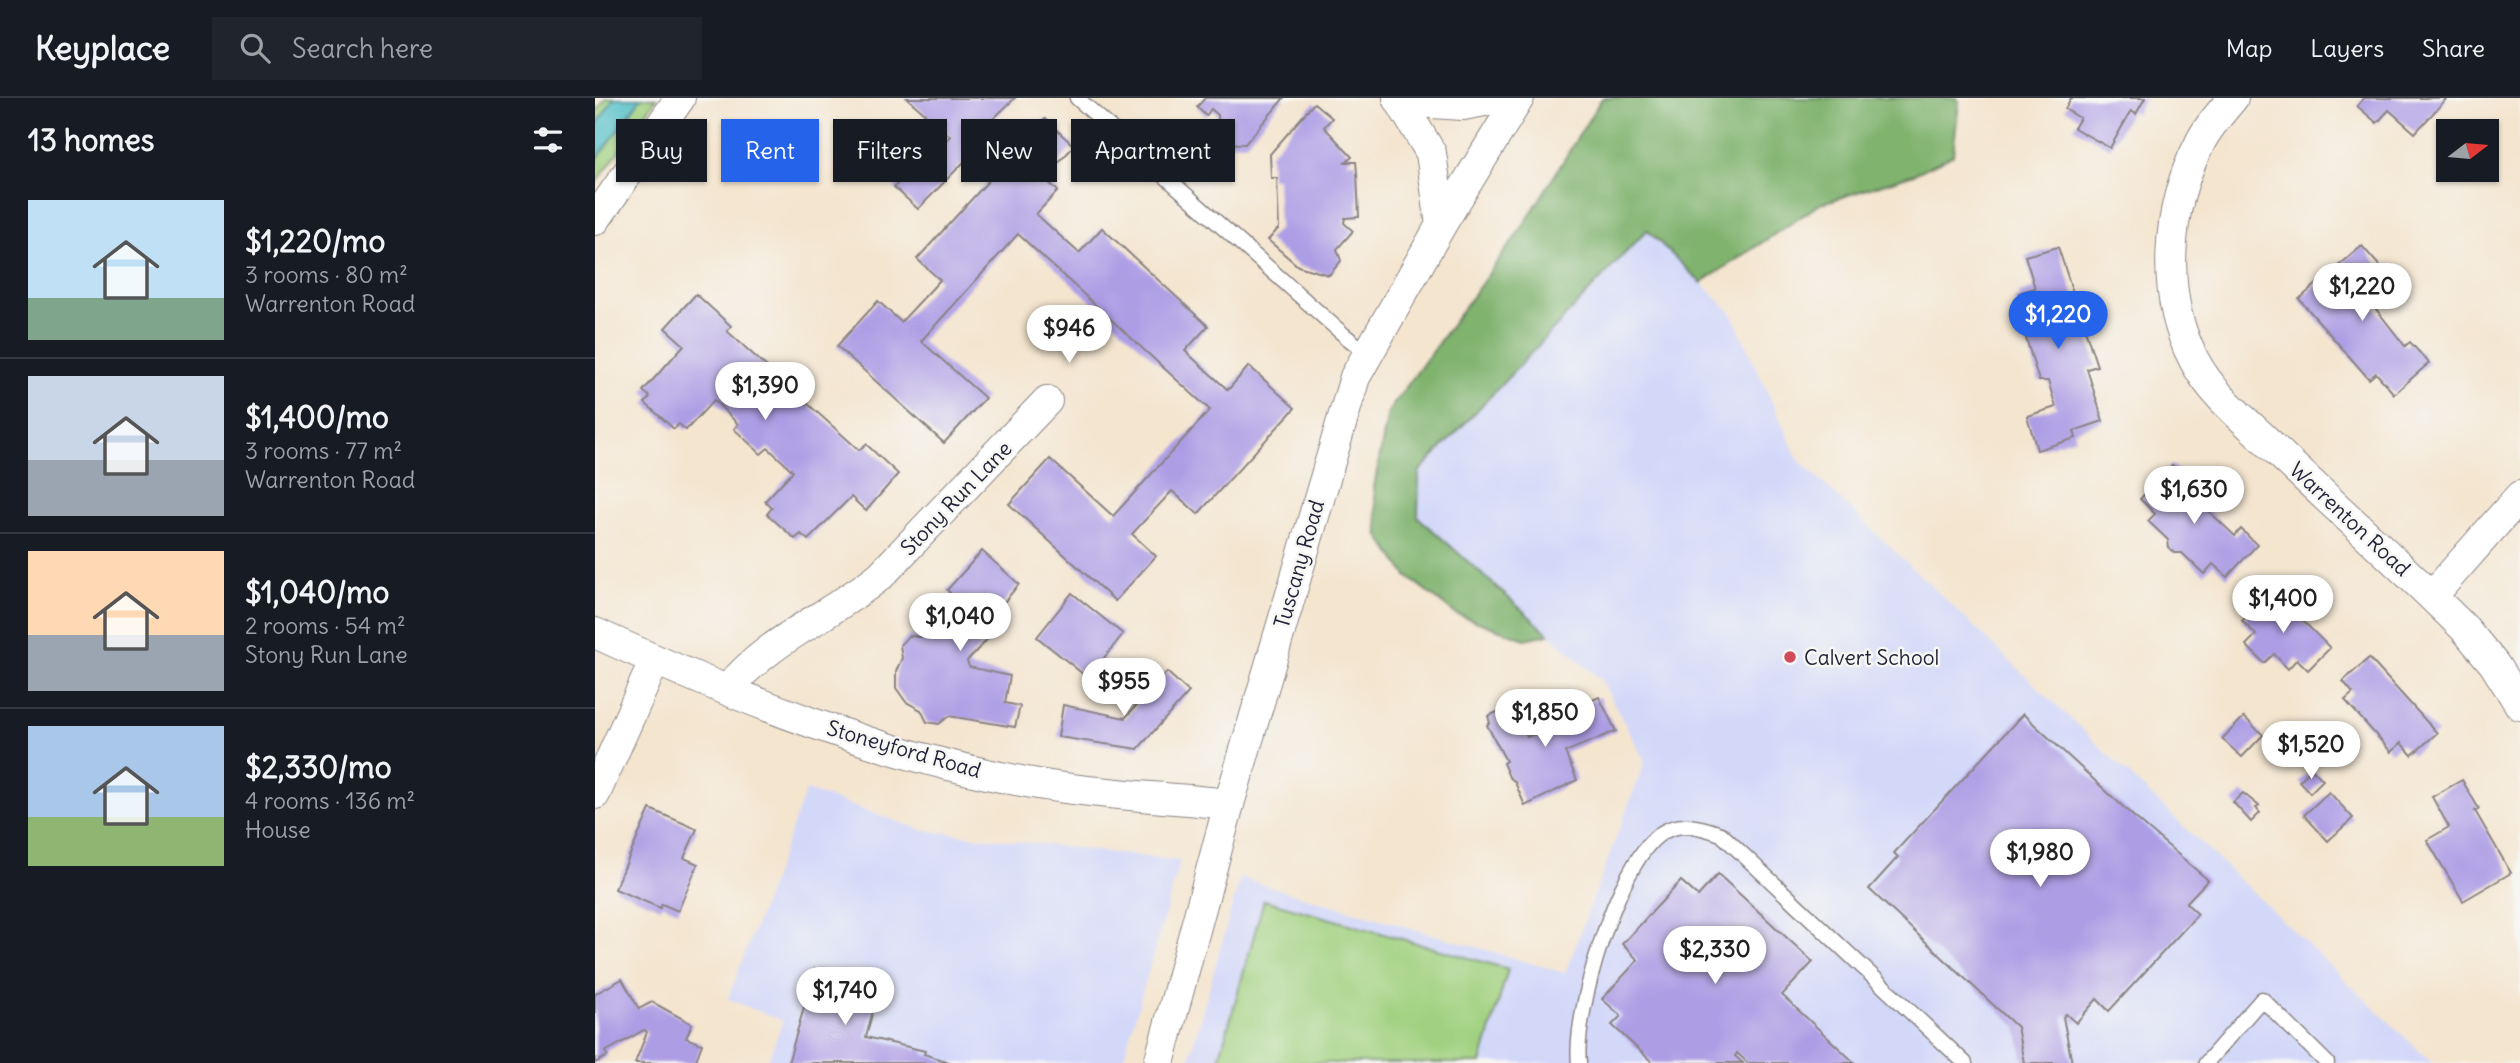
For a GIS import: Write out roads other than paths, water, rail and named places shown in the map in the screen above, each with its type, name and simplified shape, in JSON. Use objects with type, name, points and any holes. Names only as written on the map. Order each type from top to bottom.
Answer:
[{"type":"street","points":[[595,220],[680,98]]},
{"type":"street","points":[[1400,99],[1463,105],[1501,98]]},
{"type":"street","name":"Tuscany Road","points":[[1159,1063],[1229,804],[1351,390],[1441,225],[1519,98]]},
{"type":"street","name":"Warrenton Road","points":[[2233,98],[2200,143],[2182,186],[2172,261],[2174,301],[2182,332],[2200,370],[2234,413],[2432,596],[2494,664],[2520,705]]},
{"type":"street","points":[[1400,99],[1431,153],[1441,225]]},
{"type":"street","name":"Stony Run Lane","points":[[728,689],[749,664],[767,649],[857,595],[881,575],[954,503],[1047,401]]},
{"type":"street","points":[[2432,596],[2520,496]]},
{"type":"street","name":"Stoneyford Road","points":[[595,633],[655,660],[852,738],[946,765],[1038,785],[1229,804]]},
{"type":"street","points":[[595,794],[655,660]]},
{"type":"lane","points":[[1077,98],[1344,335],[1369,354]]},
{"type":"lane","points":[[1579,1063],[1576,1044],[1579,1021],[1601,943],[1634,862],[1661,833],[1693,824],[1721,835],[1965,1063]]},
{"type":"lane","points":[[2206,1063],[2262,999],[2327,1063]]},
{"type":"water","points":[[614,98],[641,98],[626,119],[616,119],[616,133],[595,162],[595,127]]},
{"type":"place","name":"Calvert School","points":[[1790,657]]}]
